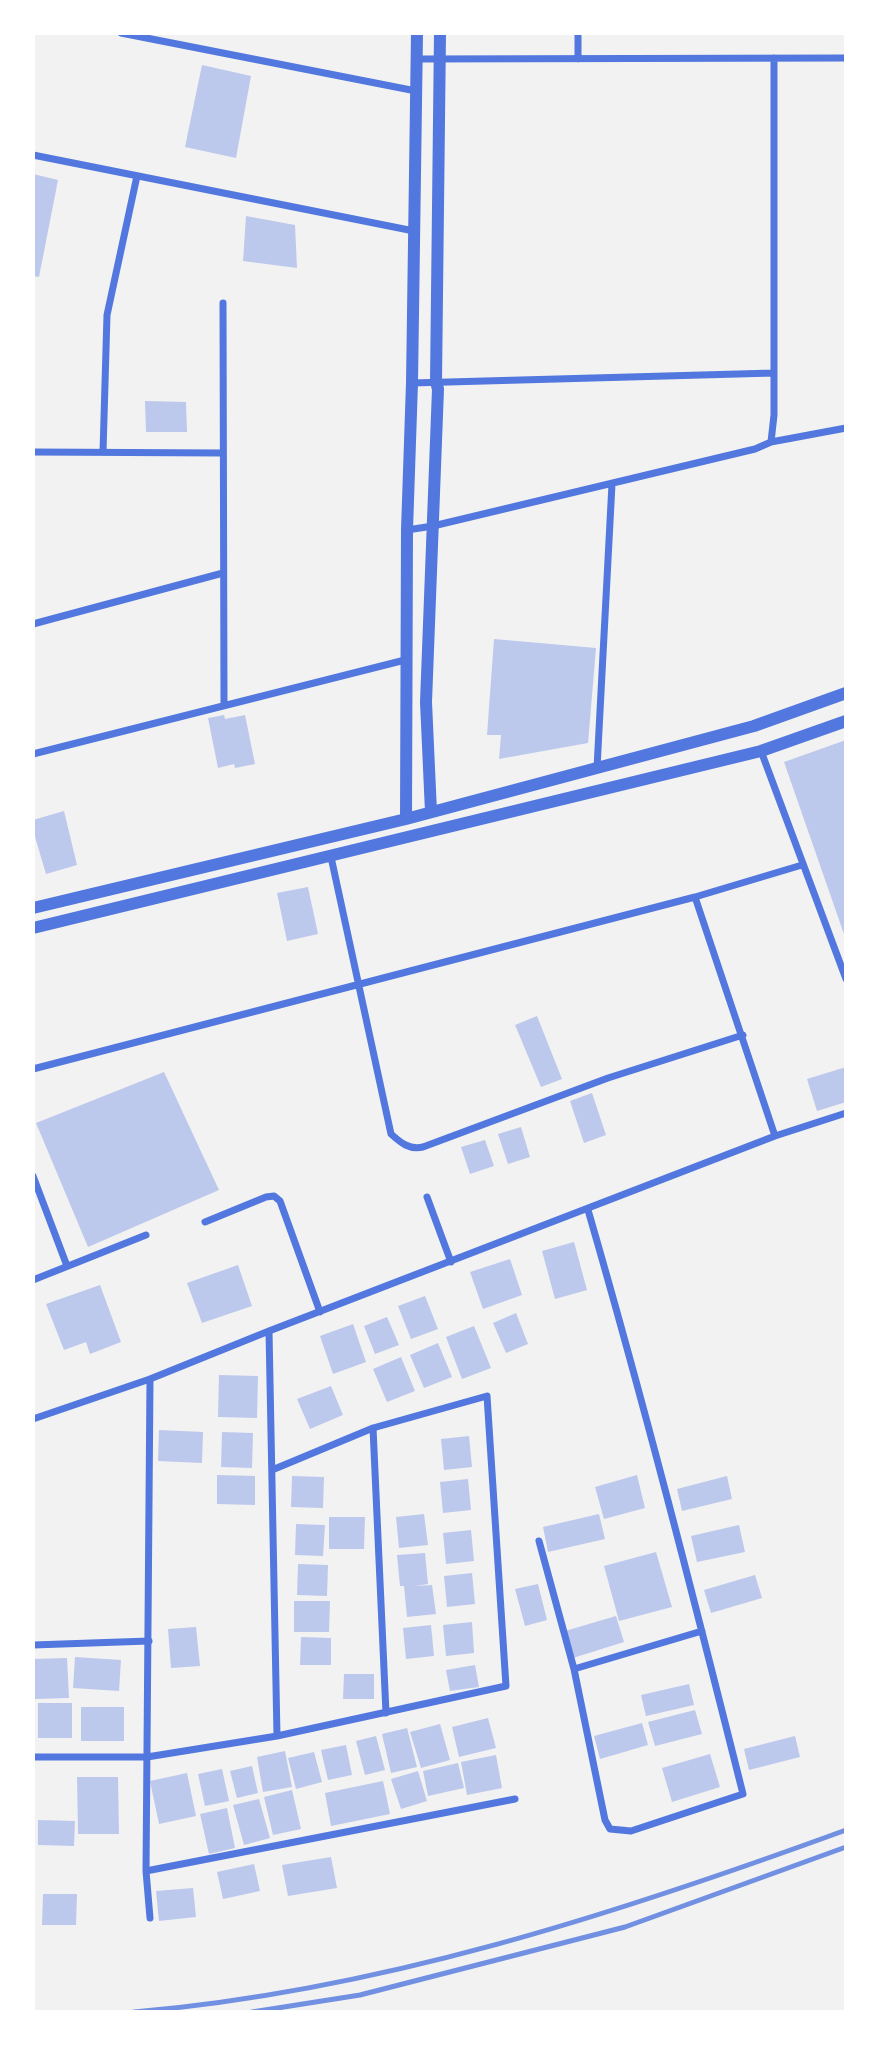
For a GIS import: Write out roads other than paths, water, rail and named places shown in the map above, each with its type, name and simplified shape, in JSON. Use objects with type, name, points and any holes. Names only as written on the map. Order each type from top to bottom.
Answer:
[{"type":"street","points":[[121,33],[416,91]]},
{"type":"street","points":[[406,818],[405,660],[417,33]]},
{"type":"street","points":[[431,812],[426,702],[438,389],[440,33]]},
{"type":"street","points":[[578,33],[578,59]]},
{"type":"street","points":[[771,442],[774,415],[774,58]]},
{"type":"street","points":[[417,59],[846,58]]},
{"type":"street","points":[[33,155],[414,230]]},
{"type":"street","points":[[103,452],[107,315],[137,176]]},
{"type":"street","points":[[223,303],[224,705]]},
{"type":"street","points":[[412,383],[774,373]]},
{"type":"street","points":[[407,530],[612,484],[755,449],[771,442],[846,428]]},
{"type":"street","points":[[33,452],[223,453]]},
{"type":"street","points":[[597,768],[612,484]]},
{"type":"street","points":[[33,624],[223,573]]},
{"type":"street","points":[[33,754],[405,660]]},
{"type":"street","points":[[33,908],[431,812],[754,726],[846,693]]},
{"type":"street","points":[[33,928],[761,751],[846,721]]},
{"type":"street","points":[[761,751],[846,979]]},
{"type":"street","points":[[331,857],[391,1134],[405,1146],[415,1148],[608,1078],[743,1035]]},
{"type":"street","points":[[33,1069],[695,897],[802,865]]},
{"type":"street","points":[[82,896],[88,916]]},
{"type":"street","points":[[695,897],[775,1136]]},
{"type":"street","points":[[33,1419],[149,1379],[775,1136],[846,1113]]},
{"type":"street","points":[[33,1176],[67,1266]]},
{"type":"street","points":[[205,1222],[274,1196],[280,1201],[320,1312]]},
{"type":"street","points":[[427,1198],[451,1262]]},
{"type":"street","points":[[540,1541],[574,1670],[605,1820],[610,1829],[631,1831],[743,1794],[617,1309],[588,1210]]},
{"type":"street","points":[[33,1280],[146,1235]]},
{"type":"street","points":[[269,1331],[277,1736]]},
{"type":"street","points":[[149,1379],[146,1871],[150,1918]]},
{"type":"street","points":[[33,1757],[147,1757],[277,1736],[506,1686],[487,1396],[373,1429],[272,1470]]},
{"type":"street","points":[[373,1429],[386,1713]]},
{"type":"street","points":[[574,1670],[702,1631]]},
{"type":"street","points":[[33,1645],[149,1641]]},
{"type":"street","points":[[146,1871],[515,1799]]},
{"type":"railway","points":[[134,2012],[226,2002],[316,1987],[496,1945],[672,1891],[846,1830]]},
{"type":"railway","points":[[252,2012],[360,1995],[625,1927],[846,1847]]}]
